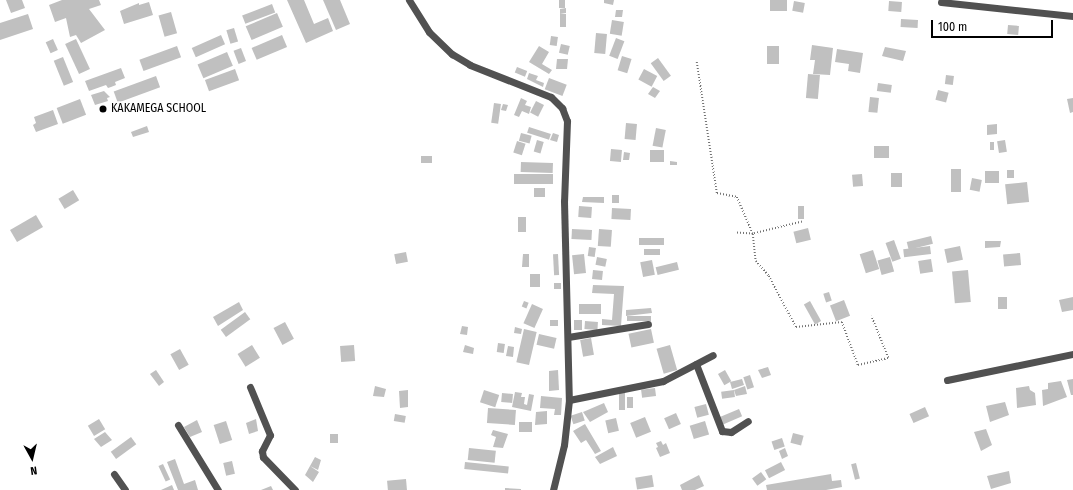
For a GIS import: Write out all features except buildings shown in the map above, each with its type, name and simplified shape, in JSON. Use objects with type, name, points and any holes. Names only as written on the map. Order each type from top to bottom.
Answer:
[{"type":"street","points":[[409,0],[429,32],[452,54],[470,65],[551,97],[565,115],[568,131],[564,201],[569,400],[564,445],[553,490]]},
{"type":"street","points":[[941,2],[1073,16]]},
{"type":"street","points":[[568,337],[648,324]]},
{"type":"street","points":[[947,380],[1073,354]]},
{"type":"street","points":[[569,400],[663,381],[713,355]]},
{"type":"street","points":[[696,364],[722,431],[731,432],[748,421]]},
{"type":"street","points":[[250,388],[270,435],[262,451],[263,457],[295,490]]},
{"type":"street","points":[[178,425],[218,490]]},
{"type":"street","points":[[114,474],[125,490]]},
{"type":"path","points":[[697,62],[717,193],[737,198],[753,234],[756,261],[770,276],[796,327],[842,322],[858,365],[888,358],[871,316]]},
{"type":"path","points":[[736,233],[753,234],[802,222]]},
{"type":"place","name":"KAKAMEGA SCHOOL","points":[[103,109]]}]
